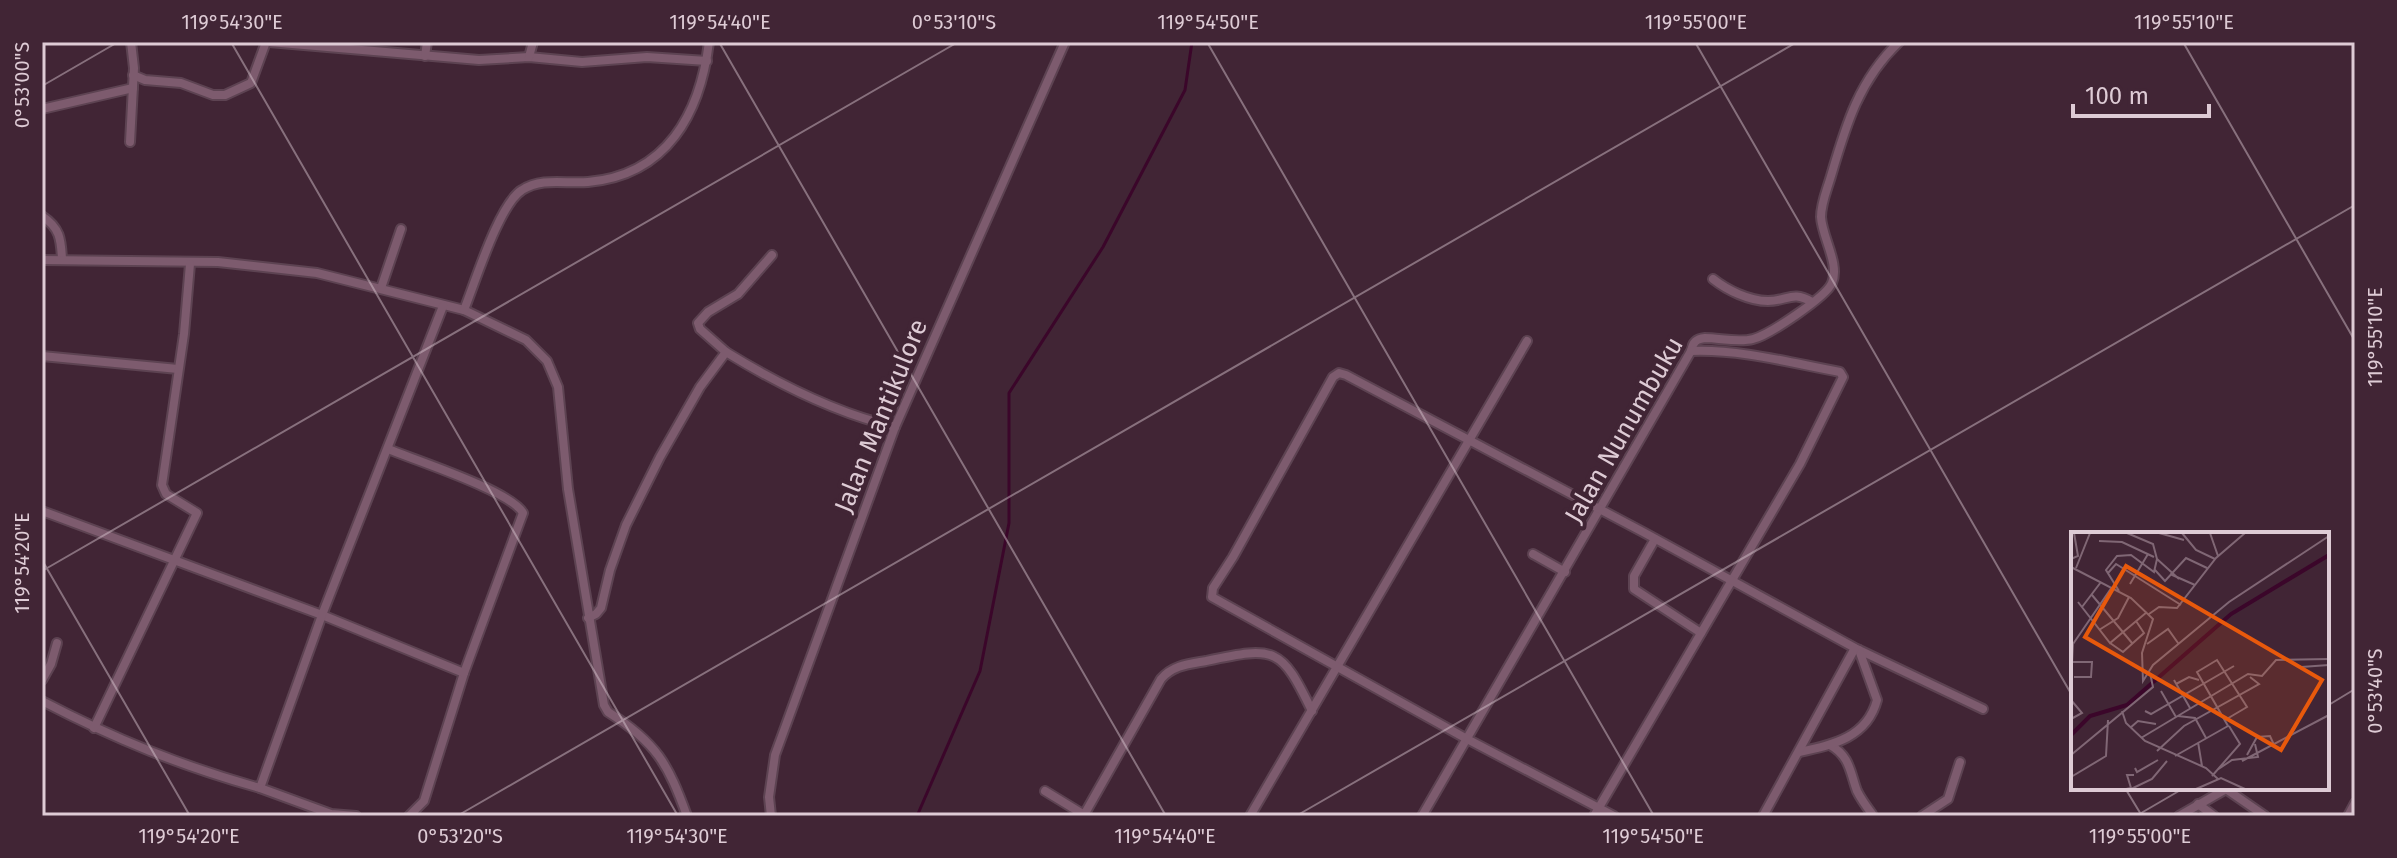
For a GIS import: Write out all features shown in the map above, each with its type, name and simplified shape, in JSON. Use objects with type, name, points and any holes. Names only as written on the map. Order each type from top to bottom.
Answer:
[{"type":"street","points":[[130,142],[133,88],[131,42]]},
{"type":"street","points":[[133,75],[145,80],[181,83],[213,95],[225,95],[251,83],[268,42],[479,60],[529,57],[582,62],[647,57],[707,61]]},
{"type":"street","points":[[425,56],[427,42]]},
{"type":"street","points":[[529,57],[533,42]]},
{"type":"street","points":[[464,310],[507,204],[522,190],[545,182],[604,180],[645,166],[675,138],[691,111],[707,61],[709,42]]},
{"type":"street","name":"Jalan Mantikulore","points":[[771,816],[769,797],[775,755],[895,427],[1065,42]]},
{"type":"street","name":"Jalan Nunumbuku","points":[[1422,816],[1565,572],[1693,344],[1698,339],[1752,340],[1775,330],[1829,287],[1833,279],[1821,210],[1843,132],[1864,83],[1899,42]]},
{"type":"street","points":[[42,109],[133,88]]},
{"type":"street","points":[[42,216],[58,228],[62,259]]},
{"type":"street","points":[[381,288],[401,229]]},
{"type":"street","points":[[772,255],[738,294],[708,312],[698,323],[700,329],[726,352],[802,393],[895,427]]},
{"type":"street","points":[[42,260],[218,262],[317,273],[464,310],[526,340],[547,361],[558,387],[568,489],[606,710],[651,745],[659,755],[670,770],[687,816]]},
{"type":"street","points":[[94,728],[197,513],[166,494],[162,485],[190,264]]},
{"type":"street","points":[[1713,279],[1758,300],[1797,295],[1812,302]]},
{"type":"street","points":[[260,788],[322,615],[443,306]]},
{"type":"street","points":[[1250,816],[1527,341]]},
{"type":"street","points":[[1596,812],[1800,464],[1843,375],[1718,350],[1691,351]]},
{"type":"street","points":[[588,618],[601,608],[618,546],[647,481],[700,387],[726,352]]},
{"type":"street","points":[[42,356],[178,369]]},
{"type":"street","points":[[1614,816],[1596,812],[1211,595],[1327,384],[1339,373],[1857,649],[1983,709]]},
{"type":"street","points":[[388,449],[492,491],[517,504],[523,513],[464,673],[424,801],[409,816]]},
{"type":"street","points":[[42,511],[322,615],[464,673]]},
{"type":"street","points":[[1655,539],[1634,576],[1634,589],[1701,633]]},
{"type":"street","points":[[1533,554],[1565,572]]},
{"type":"street","points":[[42,680],[57,643]]},
{"type":"street","points":[[1799,752],[1830,745],[1856,734],[1876,706],[1877,700],[1857,649]]},
{"type":"street","points":[[1763,816],[1857,649]]},
{"type":"street","points":[[1045,791],[1085,815],[1161,679],[1172,669],[1234,654],[1259,652],[1273,656],[1292,670],[1312,711]]},
{"type":"street","points":[[42,701],[94,728],[174,762],[331,814],[356,816]]},
{"type":"street","points":[[1830,745],[1843,754],[1856,788],[1872,815]]},
{"type":"street","points":[[1922,816],[1948,799],[1960,762]]},
{"type":"street","points":[[2179,816],[2224,790]]},
{"type":"street","points":[[2227,790],[2265,816]]},
{"type":"street","points":[[2348,816],[2355,803]]},
{"type":"street","points":[[2198,804],[2214,816]]},
{"type":"waterway","points":[[917,816],[980,671],[1009,523],[1009,393],[1103,247],[1185,90],[1192,42]]}]
